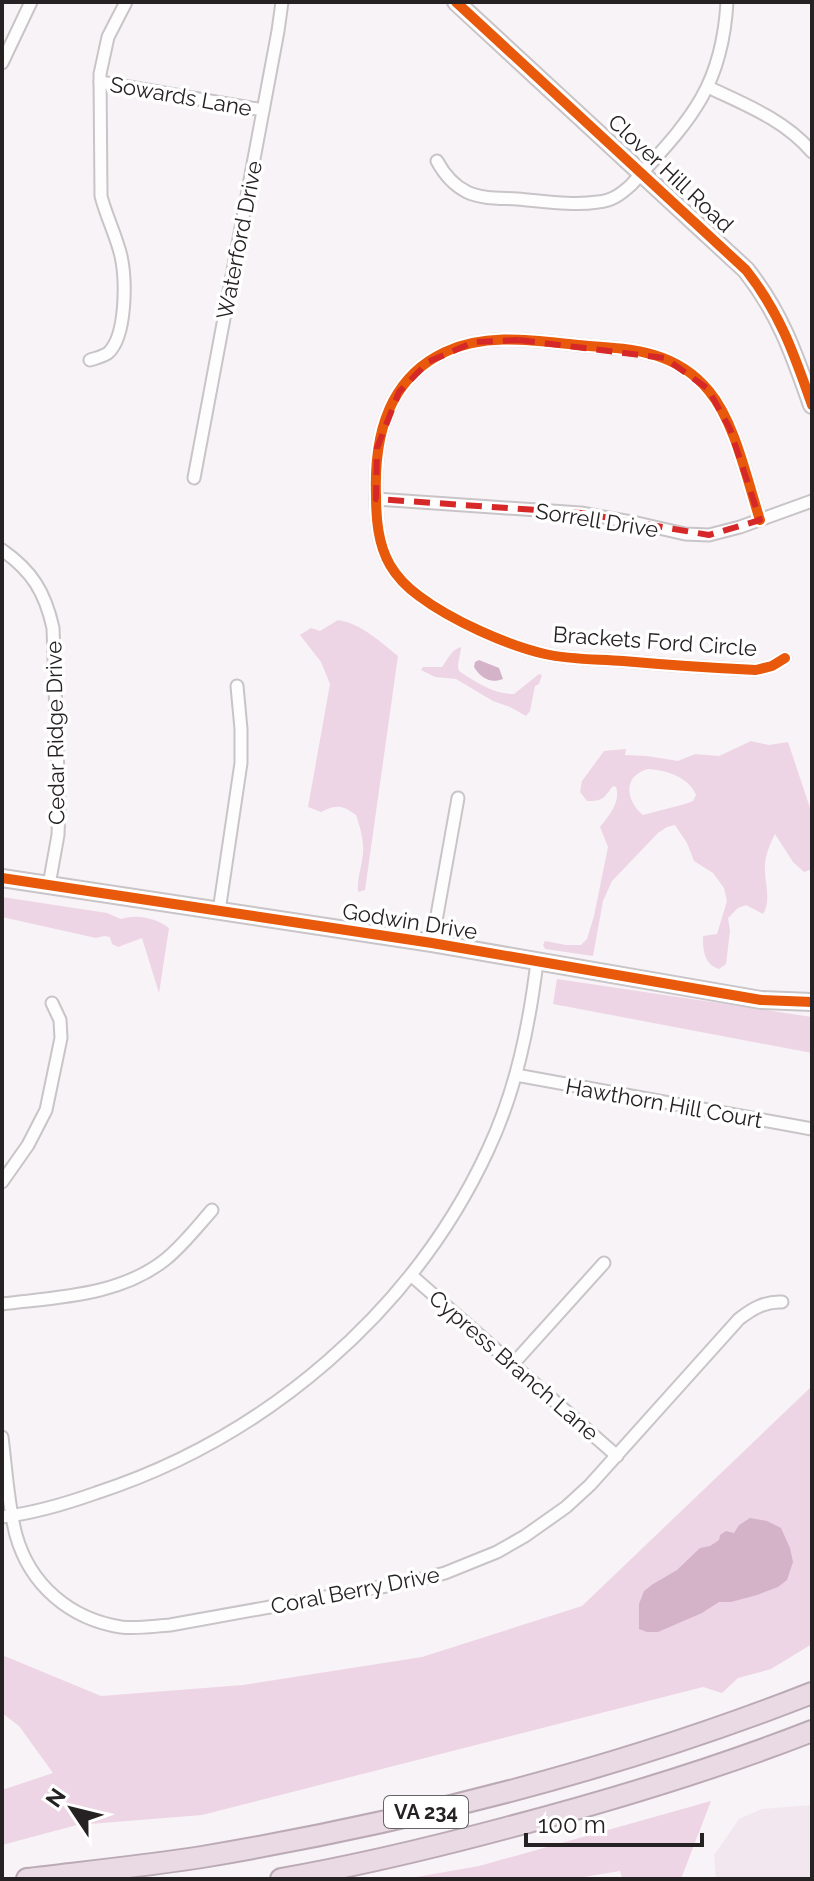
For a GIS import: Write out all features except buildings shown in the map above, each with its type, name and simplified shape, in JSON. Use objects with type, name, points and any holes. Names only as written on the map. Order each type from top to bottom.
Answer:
[{"type":"highway","name":"VA 234","points":[[27,1879],[134,1867],[299,1840],[446,1807],[628,1757],[812,1693]]},
{"type":"highway","name":"VA 234","points":[[281,1879],[445,1844],[566,1812],[675,1779],[812,1731]]},
{"type":"street","points":[[2,63],[31,2]]},
{"type":"street","points":[[90,360],[107,353],[114,346],[118,337],[124,287],[120,252],[101,196],[100,82],[102,57],[108,37],[126,2]]},
{"type":"street","name":"Waterford Drive","points":[[194,478],[282,2]]},
{"type":"street","name":"Clover Hill Road","points":[[456,2],[746,270],[775,311],[812,405]]},
{"type":"street","points":[[437,161],[452,182],[479,196],[558,203],[612,199],[642,173],[696,109],[708,87],[722,48],[727,2]]},
{"type":"street","name":"Sowards Lane","points":[[100,82],[263,110]]},
{"type":"street","points":[[708,87],[773,118],[812,152]]},
{"type":"street","name":"Brackets Ford Circle","points":[[760,520],[724,414],[708,389],[684,368],[665,358],[631,349],[499,339],[459,347],[428,362],[399,392],[382,429],[376,459],[377,522],[390,565],[423,599],[498,638],[559,657],[713,668],[763,669],[785,658]]},
{"type":"street","name":"Sorrell Drive","points":[[376,499],[581,513],[685,534],[709,535],[812,501]]},
{"type":"street","name":"Cedar Ridge Drive","points":[[2,550],[18,561],[32,578],[45,600],[53,628],[59,805],[58,835],[49,885]]},
{"type":"street","points":[[219,911],[241,763],[237,686]]},
{"type":"street","points":[[432,943],[458,798]]},
{"type":"street","name":"Godwin Drive","points":[[2,878],[432,943],[761,1000],[812,1002]]},
{"type":"street","points":[[7,1516],[49,1508],[113,1488],[171,1464],[226,1436],[294,1389],[394,1295],[441,1233],[489,1150],[516,1075],[530,1018],[537,962]]},
{"type":"street","points":[[2,1182],[28,1145],[46,1110],[61,1038],[60,1020],[52,1003]]},
{"type":"street","name":"Hawthorn Hill Court","points":[[516,1075],[812,1129]]},
{"type":"street","points":[[2,1304],[124,1284],[165,1260],[212,1210]]},
{"type":"street","points":[[513,1364],[604,1263]]},
{"type":"street","name":"Cypress Branch Lane","points":[[411,1275],[617,1456]]},
{"type":"street","name":"Coral Berry Drive","points":[[2,1437],[7,1516],[32,1573],[43,1586],[63,1604],[87,1618],[123,1627],[170,1625],[414,1581],[459,1568],[497,1552],[546,1522],[590,1485],[739,1319],[762,1305],[782,1302]]},
{"type":"highlighted area","points":[[519,340],[665,358],[708,389],[730,429],[760,520],[709,535],[581,513],[376,499],[377,448],[399,392],[428,362],[474,342]]},
{"type":"shaded area","points":[[338,620],[363,629],[398,656],[365,890],[358,892],[363,848],[356,815],[339,807],[321,812],[308,807],[330,684],[321,662],[300,635],[311,628],[320,631]]},
{"type":"shaded area","points":[[461,647],[459,671],[492,690],[514,694],[539,674],[542,675],[535,686],[526,716],[456,679],[435,677],[421,670],[423,667],[442,667],[452,652]]},
{"type":"shaded area","points":[[479,660],[499,668],[503,679],[494,681],[483,677],[474,667]]},
{"type":"shaded area","points":[[751,741],[769,745],[788,742],[812,814],[812,869],[804,872],[793,862],[775,834],[765,863],[766,909],[763,914],[746,905],[728,918],[730,931],[726,964],[719,969],[707,960],[703,936],[717,934],[727,901],[724,888],[713,873],[694,861],[675,825],[667,827],[612,881],[603,901],[593,956],[545,949],[545,941],[581,945],[587,939],[594,916],[608,847],[600,827],[613,808],[617,793],[613,786],[602,798],[587,801],[580,792],[582,781],[604,751],[626,749],[625,755],[678,761],[695,754],[719,756]],"holes":[[[655,770],[688,783],[696,795],[693,801],[643,815],[633,803],[629,789],[640,772]]]},
{"type":"shaded area","points":[[2,897],[107,913],[121,919],[146,918],[169,928],[159,993],[142,938],[118,947],[112,944],[110,937],[96,938],[2,917]]},
{"type":"shaded area","points":[[557,979],[812,1017],[812,1053],[553,1004]]},
{"type":"shaded area","points":[[812,1386],[812,1644],[771,1669],[738,1678],[722,1693],[703,1687],[202,1815],[77,1825],[2,1845],[2,1790],[53,1773],[19,1726],[2,1713],[2,1655],[101,1696],[243,1685],[422,1657],[582,1606]]},
{"type":"shaded area","points":[[750,1518],[781,1528],[793,1562],[787,1580],[757,1595],[719,1602],[658,1632],[639,1629],[639,1604],[644,1591],[677,1570],[700,1548],[710,1546],[726,1531],[734,1533],[739,1525]]},
{"type":"shaded area","points":[[711,1801],[681,1879],[622,1879],[620,1871],[572,1879],[405,1879],[479,1866]]},
{"type":"shaded area","points":[[812,1805],[812,1879],[716,1879],[714,1855],[739,1819],[762,1809]]},
{"type":"cycle path","points":[[456,2],[746,270],[777,318],[812,405]]},
{"type":"cycle path","points":[[760,520],[733,435],[709,391],[683,368],[669,360],[639,351],[516,340],[462,346],[425,364],[409,378],[397,394],[382,431],[376,495],[377,522],[383,549],[403,582],[447,614],[513,645],[565,657],[756,670],[772,666],[785,658]]},
{"type":"cycle path","points":[[2,878],[432,943],[761,1000],[812,1002]]}]
